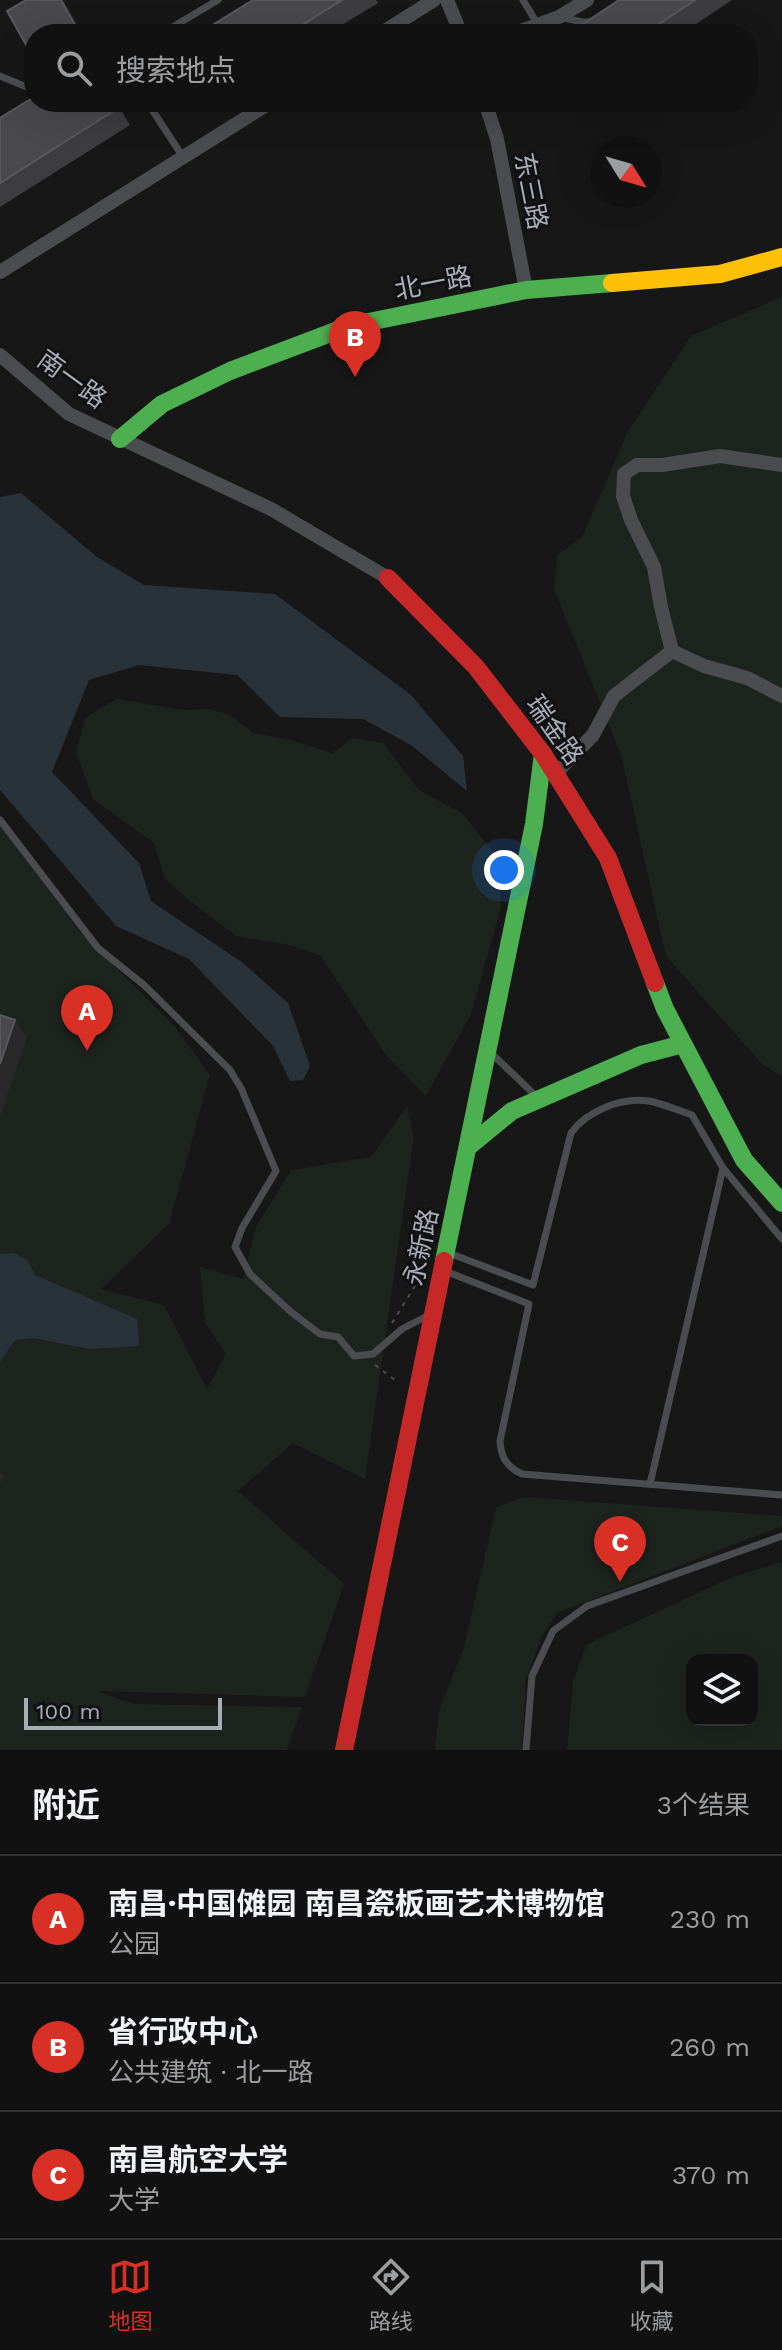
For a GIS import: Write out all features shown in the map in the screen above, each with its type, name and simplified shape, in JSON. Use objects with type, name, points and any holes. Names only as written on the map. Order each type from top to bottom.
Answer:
[{"type":"street","points":[[396,24],[434,0]]},
{"type":"street","points":[[447,0],[457,24]]},
{"type":"street","points":[[541,24],[587,0]]},
{"type":"street","points":[[0,272],[255,112]]},
{"type":"street","name":"东三路","points":[[488,112],[497,139],[526,290]]},
{"type":"street","name":"北一路","points":[[120,439],[162,404],[216,377],[349,326],[526,290],[720,274],[782,257]]},
{"type":"street","name":"南一路","points":[[0,355],[69,414],[120,439]]},
{"type":"street","name":"瑞金路","points":[[120,439],[271,509],[388,578],[476,667],[543,754],[608,858],[665,1009],[744,1160],[782,1203]]},
{"type":"street","points":[[672,651],[654,567],[623,496],[624,474],[637,465],[662,465],[720,456],[782,465]]},
{"type":"street","points":[[672,651],[704,666],[747,678],[782,696]]},
{"type":"street","points":[[555,774],[593,735],[614,696],[672,651]]},
{"type":"street","name":"永新路","points":[[344,1750],[537,809],[543,754]]},
{"type":"street","points":[[468,1147],[512,1111],[539,1098],[641,1055],[683,1044]]},
{"type":"lane","points":[[178,24],[218,0]]},
{"type":"lane","points":[[523,0],[537,24]]},
{"type":"lane","points":[[559,17],[582,22],[610,21]]},
{"type":"lane","points":[[0,76],[24,86]]},
{"type":"lane","points":[[154,112],[183,157]]},
{"type":"lane","points":[[0,820],[98,948],[144,985],[205,1044],[230,1070],[241,1088],[276,1171],[242,1228],[235,1247],[250,1274],[320,1334],[338,1337],[354,1356],[373,1354],[402,1329],[434,1312]]},
{"type":"lane","points":[[488,1049],[539,1098]]},
{"type":"lane","points":[[782,1239],[723,1168],[692,1115],[647,1101],[615,1104],[579,1123],[571,1133],[533,1285],[500,1441],[500,1454],[510,1468],[522,1474],[782,1495]]},
{"type":"lane","points":[[650,1484],[723,1168]]},
{"type":"lane","points":[[445,1261],[533,1285]]},
{"type":"lane","points":[[445,1261],[529,1304]]},
{"type":"lane","points":[[526,1750],[532,1676],[553,1631],[587,1606],[782,1536]]},
{"type":"shaded area","points":[[782,297],[782,1077],[762,1064],[666,956],[622,758],[554,589],[557,555],[582,537],[628,431],[691,336]]},
{"type":"shaded area","points":[[21,493],[97,557],[144,585],[275,594],[410,694],[463,756],[467,791],[411,745],[363,719],[280,717],[237,675],[139,665],[89,680],[52,772],[139,863],[151,901],[243,963],[288,1003],[310,1066],[303,1080],[290,1081],[273,1046],[189,959],[116,926],[0,790],[0,497]]},
{"type":"shaded area","points":[[117,699],[183,710],[209,709],[230,715],[253,733],[291,740],[332,753],[353,738],[383,743],[419,790],[462,813],[498,858],[501,907],[471,1014],[426,1096],[385,1054],[320,955],[289,945],[236,936],[165,879],[154,843],[93,799],[76,752],[86,717]]},
{"type":"shaded area","points":[[0,825],[82,934],[175,1027],[210,1075],[169,1224],[101,1289],[164,1305],[207,1389],[226,1354],[205,1323],[200,1267],[243,1279],[256,1227],[291,1170],[371,1157],[407,1106],[414,1136],[365,1479],[293,1443],[238,1491],[344,1584],[305,1697],[97,1691],[134,1704],[302,1707],[287,1750],[0,1750]]},
{"type":"shaded area","points":[[14,1253],[27,1260],[35,1275],[137,1319],[139,1346],[90,1349],[33,1338],[15,1340],[0,1362],[0,1254]]},
{"type":"shaded area","points":[[525,1497],[782,1516],[782,1526],[557,1613],[542,1636],[526,1679],[522,1750],[435,1750],[439,1710],[464,1647],[496,1507]]},
{"type":"shaded area","points":[[782,1562],[782,1750],[567,1750],[573,1682],[586,1645],[730,1578]]},
{"type":"building","points":[[26,0],[61,0],[74,24],[24,24],[24,41],[7,11]]},
{"type":"building","points":[[253,0],[342,0],[304,24],[214,24]]},
{"type":"building","points":[[619,0],[695,0],[659,24],[583,24]]},
{"type":"building","points":[[24,103],[24,112],[112,112],[0,183],[0,118]]},
{"type":"building","points":[[0,1015],[15,1020],[0,1064]]},
{"type":"traffic: fast","points":[[120,439],[162,404],[230,371],[349,326],[526,290],[612,283]]},
{"type":"traffic: fast","points":[[444,1261],[534,824],[543,754]]},
{"type":"traffic: fast","points":[[655,983],[665,1009],[744,1160],[782,1203]]},
{"type":"traffic: fast","points":[[468,1147],[512,1111],[641,1055],[683,1044]]},
{"type":"traffic: slow","points":[[612,283],[720,274],[782,257]]},
{"type":"traffic: jam","points":[[388,578],[476,667],[543,754],[608,858],[655,983]]},
{"type":"traffic: jam","points":[[344,1750],[444,1261]]},
{"type":"place","name":"省行政中心","points":[[355,377]]},
{"type":"place","name":"南昌·中国傩园 南昌瓷板画艺术博物馆","points":[[87,1051]]},
{"type":"place","name":"南昌航空大学","points":[[620,1582]]}]
